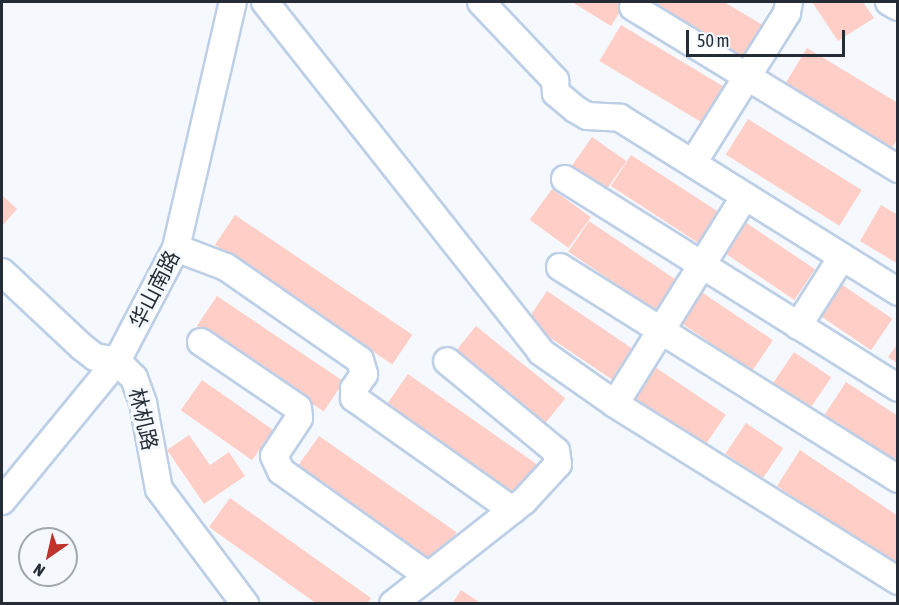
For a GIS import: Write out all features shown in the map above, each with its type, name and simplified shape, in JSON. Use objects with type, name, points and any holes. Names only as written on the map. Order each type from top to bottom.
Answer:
[{"type":"street","name":"华山南路","points":[[5,490],[117,361],[176,248],[232,2]]},
{"type":"street","points":[[265,2],[541,352],[615,404],[897,580]]},
{"type":"street","points":[[480,2],[555,80],[556,93],[575,109],[587,116],[620,118],[897,292]]},
{"type":"street","points":[[693,163],[787,13],[789,2]]},
{"type":"street","points":[[889,2],[897,7]]},
{"type":"street","points":[[633,7],[897,169]]},
{"type":"street","points":[[565,179],[897,388]]},
{"type":"street","points":[[615,404],[745,196]]},
{"type":"street","points":[[176,248],[226,267],[360,360],[364,374],[354,389],[354,398],[512,510]]},
{"type":"street","points":[[798,326],[842,256]]},
{"type":"street","points":[[560,267],[897,479]]},
{"type":"street","name":"林机路","points":[[2,272],[82,347],[95,357],[117,361],[134,378],[144,403],[159,489],[245,603]]},
{"type":"street","points":[[201,342],[298,408],[299,418],[274,456],[281,471],[428,576]]},
{"type":"street","points":[[393,603],[512,510],[558,464],[556,451],[447,361]]},
{"type":"building","points":[[572,2],[626,2],[611,26]]},
{"type":"building","points":[[659,2],[724,2],[768,28],[746,65],[655,9]]},
{"type":"building","points":[[812,2],[863,2],[874,18],[838,41]]},
{"type":"building","points":[[621,25],[727,89],[706,125],[599,61]]},
{"type":"building","points":[[807,48],[898,103],[898,138],[891,149],[785,84]]},
{"type":"building","points":[[748,119],[862,190],[839,226],[726,155]]},
{"type":"building","points":[[592,137],[626,161],[605,191],[571,167]]},
{"type":"building","points":[[631,155],[724,215],[704,246],[611,186]]},
{"type":"building","points":[[552,189],[591,217],[568,248],[530,220]]},
{"type":"building","points":[[2,195],[17,209],[2,226]]},
{"type":"building","points":[[881,205],[898,215],[898,264],[860,241]]},
{"type":"building","points":[[235,215],[412,335],[392,365],[215,245]]},
{"type":"building","points":[[742,220],[815,269],[794,300],[721,251]]},
{"type":"building","points":[[589,221],[682,284],[661,314],[568,252]]},
{"type":"building","points":[[841,284],[892,319],[871,350],[820,316]]},
{"type":"building","points":[[547,291],[638,353],[618,383],[526,322]]},
{"type":"building","points":[[700,291],[773,340],[752,371],[679,322]]},
{"type":"building","points":[[217,296],[344,382],[324,411],[197,326]]},
{"type":"building","points":[[476,326],[565,398],[542,427],[453,355]]},
{"type":"building","points":[[898,343],[898,364],[888,357]]},
{"type":"building","points":[[794,352],[831,377],[811,408],[773,383]]},
{"type":"building","points":[[652,365],[726,415],[705,445],[631,396]]},
{"type":"building","points":[[408,374],[542,467],[520,498],[387,404]]},
{"type":"building","points":[[202,380],[273,430],[252,460],[181,410]]},
{"type":"building","points":[[846,382],[898,416],[898,467],[823,417]]},
{"type":"building","points":[[746,423],[783,448],[763,479],[725,454]]},
{"type":"building","points":[[189,435],[210,465],[229,452],[245,476],[204,504],[167,450]]},
{"type":"building","points":[[319,436],[457,532],[435,563],[298,466]]},
{"type":"building","points":[[800,450],[898,516],[898,567],[777,486]]},
{"type":"building","points":[[230,498],[371,598],[367,604],[317,604],[209,527]]},
{"type":"building","points":[[461,590],[482,604],[452,604]]}]
